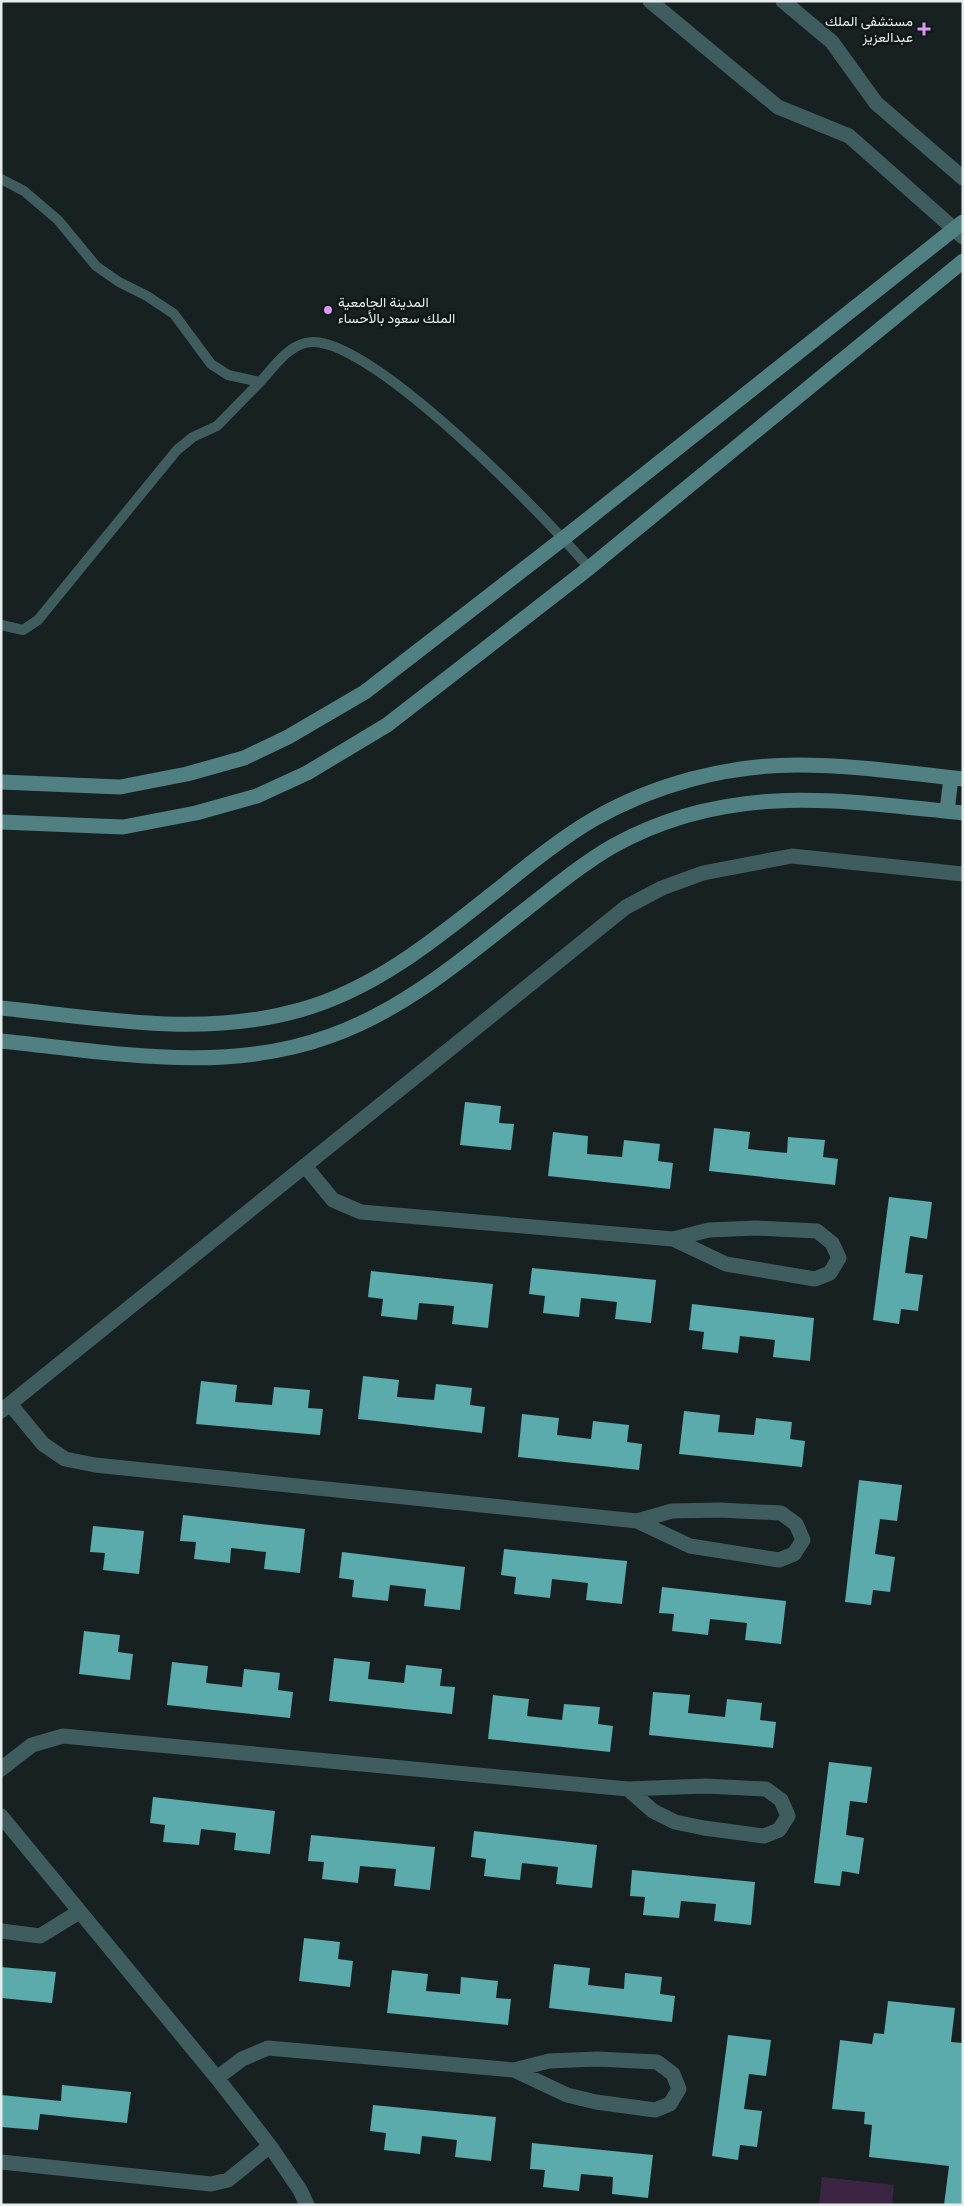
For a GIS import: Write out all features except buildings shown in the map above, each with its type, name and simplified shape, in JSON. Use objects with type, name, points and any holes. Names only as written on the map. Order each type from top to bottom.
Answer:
[{"type":"main road","points":[[1,782],[120,787],[187,774],[244,758],[288,737],[365,692],[960,229]]},
{"type":"main road","points":[[1,822],[123,827],[196,813],[258,796],[307,773],[387,725],[589,568],[963,261]]},
{"type":"main road","points":[[1,1008],[138,1023],[195,1025],[238,1022],[300,1010],[341,996],[374,979],[432,942],[543,853],[594,819],[653,791],[717,773],[796,765],[862,768],[957,778],[947,811]]},
{"type":"main road","points":[[1,1041],[137,1056],[211,1059],[258,1054],[293,1046],[328,1037],[386,1012],[442,975],[581,867],[614,846],[665,822],[722,805],[787,799],[856,802],[963,813]]},
{"type":"street","points":[[650,1],[778,107],[849,136],[960,229]]},
{"type":"street","points":[[783,1],[832,42],[876,103],[963,178]]},
{"type":"street","points":[[637,1521],[672,1511],[720,1510],[781,1513],[796,1524],[803,1540],[794,1554],[779,1560],[690,1546],[637,1521],[87,1464],[65,1459],[44,1444],[6,1407],[626,907],[662,888],[703,873],[792,856],[963,874]]},
{"type":"street","points":[[305,1166],[333,1200],[361,1212],[673,1239],[709,1230],[756,1228],[817,1231],[832,1243],[839,1258],[830,1272],[815,1279],[726,1264],[673,1239]]},
{"type":"street","points":[[1,1769],[32,1745],[63,1736],[628,1789],[705,1786],[766,1789],[781,1800],[788,1816],[779,1830],[764,1836],[704,1828],[675,1822],[653,1811],[628,1789]]},
{"type":"street","points":[[1,1816],[217,2078],[270,2146],[300,2190],[307,2205]]},
{"type":"street","points":[[1,1931],[40,1936],[79,1912]]},
{"type":"street","points":[[217,2078],[242,2059],[268,2048],[514,2070],[549,2061],[597,2059],[657,2062],[673,2074],[679,2090],[670,2104],[655,2110],[596,2102],[567,2095],[514,2070]]},
{"type":"street","points":[[1,2162],[211,2184],[228,2180],[270,2146]]},
{"type":"lane","points":[[1,179],[24,191],[58,220],[96,266],[119,282],[147,296],[174,314],[211,364],[228,375],[260,382]]},
{"type":"lane","points":[[1,625],[23,630],[38,620],[176,450],[193,436],[217,426],[288,350],[312,342],[338,347],[381,372],[450,428],[564,538],[589,568]]},
{"type":"shaded area","points":[[822,2177],[894,2185],[892,2205],[819,2205]]},
{"type":"place","name":"مستشفى الملك عبدالعزيز","points":[[924,29]]},
{"type":"place","name":"المدينة الجامعية الملك سعود بالأحساء","points":[[328,310]]}]
